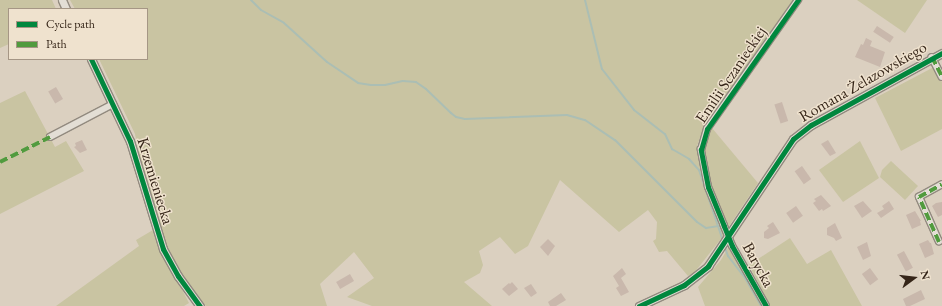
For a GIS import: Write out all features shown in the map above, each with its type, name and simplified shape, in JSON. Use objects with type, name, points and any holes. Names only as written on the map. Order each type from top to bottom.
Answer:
[{"type":"street","name":"Emilii Sczanieckiej","points":[[728,238],[708,187],[703,164],[701,150],[707,129],[798,0]]},
{"type":"street","name":"Romana Żelazowskiego","points":[[639,306],[694,278],[708,266],[793,139],[810,125],[932,57],[942,53]]},
{"type":"street","points":[[932,57],[942,77]]},
{"type":"street","name":"Krzemieniecka","points":[[91,60],[130,141],[163,249],[181,281],[200,306]]},
{"type":"street","points":[[50,137],[113,104]]},
{"type":"street","points":[[939,242],[919,197],[942,184]]},
{"type":"street","name":"Barycka","points":[[728,238],[766,306]]},
{"type":"shaded area","points":[[0,0],[52,0],[56,8],[8,8],[8,44],[0,48]]},
{"type":"shaded area","points":[[70,0],[793,0],[704,127],[697,146],[706,187],[724,235],[694,273],[688,276],[667,251],[659,252],[653,241],[656,239],[657,222],[648,210],[619,232],[560,180],[528,246],[515,254],[500,237],[479,251],[483,265],[480,273],[464,282],[492,306],[372,306],[347,297],[374,278],[354,252],[320,284],[327,306],[206,306],[198,298],[165,247],[145,185],[135,134],[99,60],[148,60],[148,8],[74,8]]},
{"type":"shaded area","points":[[857,0],[927,0],[905,33]]},
{"type":"shaded area","points":[[934,67],[942,82],[942,129],[901,151],[875,98]]},
{"type":"shaded area","points":[[25,91],[55,147],[66,141],[84,171],[0,214],[0,103]]},
{"type":"shaded area","points":[[712,128],[758,183],[727,229],[708,183],[704,160],[705,143]]},
{"type":"shaded area","points":[[860,141],[879,178],[843,202],[819,170]]},
{"type":"shaded area","points":[[891,161],[918,186],[905,200],[880,177],[882,170]]},
{"type":"shaded area","points":[[153,230],[162,251],[189,303],[184,306],[56,306],[139,246],[136,240]]},
{"type":"shaded area","points":[[790,238],[807,264],[831,250],[862,306],[770,306],[749,265]]},
{"type":"shaded area","points":[[729,246],[755,292],[761,306],[705,306],[698,287],[721,260]]},
{"type":"building","points":[[877,26],[894,37],[890,43],[873,32]]},
{"type":"building","points":[[866,38],[872,41],[870,46],[885,52],[880,67],[855,57],[861,44],[863,45]]},
{"type":"building","points":[[56,87],[63,99],[55,104],[48,92]]},
{"type":"building","points":[[782,102],[788,121],[781,123],[774,104]]},
{"type":"building","points":[[82,140],[87,150],[80,153],[74,147],[76,146],[75,143]]},
{"type":"building","points":[[828,140],[836,153],[830,156],[821,144]]},
{"type":"building","points":[[802,166],[811,179],[804,184],[795,171]]},
{"type":"building","points":[[821,195],[831,206],[823,211],[822,209],[819,211],[813,203],[816,201],[814,199]]},
{"type":"building","points":[[863,201],[872,211],[862,218],[854,206]]},
{"type":"building","points":[[889,201],[894,209],[881,218],[877,213],[884,209],[882,206]]},
{"type":"building","points":[[942,202],[942,215],[938,217],[932,206],[936,203]]},
{"type":"building","points":[[796,206],[803,216],[793,223],[786,213]]},
{"type":"building","points":[[915,211],[921,221],[921,225],[912,229],[906,215]]},
{"type":"building","points":[[773,222],[780,233],[768,239],[764,238],[764,232],[769,228],[767,226]]},
{"type":"building","points":[[835,223],[842,238],[836,241],[834,238],[827,235],[827,228]]},
{"type":"building","points":[[548,239],[555,246],[548,256],[540,247]]},
{"type":"building","points":[[928,240],[931,243],[934,254],[925,258],[919,244]]},
{"type":"building","points":[[867,242],[871,256],[863,260],[857,247]]},
{"type":"building","points":[[904,251],[913,268],[906,272],[897,255]]},
{"type":"building","points":[[622,268],[626,274],[621,278],[629,292],[621,296],[616,288],[619,286],[613,276]]},
{"type":"building","points":[[870,268],[878,279],[870,285],[862,274]]},
{"type":"building","points":[[350,274],[354,281],[340,289],[336,282]]},
{"type":"building","points":[[512,282],[518,289],[509,296],[502,289]]},
{"type":"building","points":[[531,284],[537,293],[531,297],[524,288]]},
{"type":"building","points":[[921,290],[925,299],[910,306],[906,306],[903,299]]},
{"type":"building","points":[[561,293],[566,300],[556,306],[550,306],[548,302]]},
{"type":"waterway","points":[[251,0],[261,10],[284,23],[327,62],[358,83],[385,85],[403,81],[416,82],[426,89],[456,117],[465,119],[567,115],[585,120],[615,140],[697,222],[706,228],[718,226]]},
{"type":"waterway","points":[[585,0],[602,69],[634,110],[665,134],[672,149],[689,159],[699,170],[723,241]]},
{"type":"waterway","points":[[724,245],[728,256],[745,278],[761,306]]},
{"type":"marked path","points":[[932,57],[942,77]]},
{"type":"marked path","points":[[0,162],[50,137]]},
{"type":"marked path","points":[[939,242],[919,197],[942,184]]},
{"type":"cycle path","points":[[766,306],[732,246],[708,187],[701,150],[707,129],[798,0]]},
{"type":"cycle path","points":[[639,306],[684,285],[708,266],[793,139],[811,125],[942,53]]},
{"type":"cycle path","points":[[91,60],[130,141],[163,249],[178,276],[200,306]]}]
